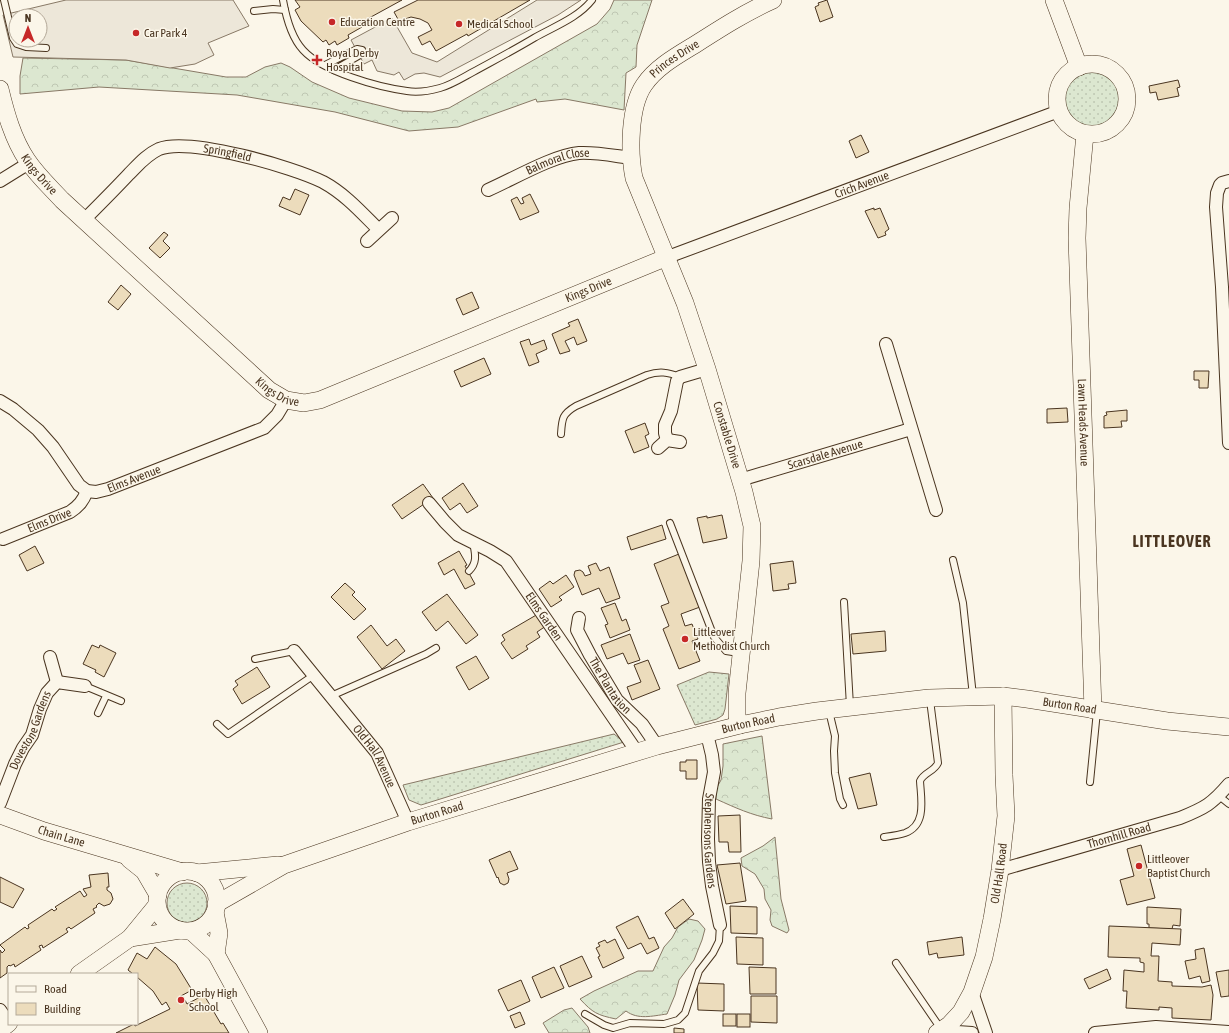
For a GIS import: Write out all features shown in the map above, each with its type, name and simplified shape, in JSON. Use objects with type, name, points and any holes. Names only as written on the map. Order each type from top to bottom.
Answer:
[{"type":"street","name":"Princes Drive","points":[[631,158],[632,129],[636,106],[639,94],[645,83],[661,67],[686,50],[751,10],[773,0]]},
{"type":"street","points":[[1054,0],[1079,67]]},
{"type":"street","points":[[1090,64],[1100,65],[1115,71],[1124,83],[1127,98],[1124,111],[1117,124],[1104,133],[1092,135],[1078,132],[1069,126],[1059,111],[1057,99],[1061,82],[1070,72],[1079,67],[1090,64]]},
{"type":"street","name":"Kings Drive","points":[[0,89],[18,146],[29,163],[62,200],[269,390],[286,400],[304,403],[320,400],[665,258]]},
{"type":"street","name":"Crich Avenue","points":[[665,258],[1059,111]]},
{"type":"street","name":"Lawn Heads Avenue","points":[[1085,134],[1078,208],[1077,238],[1095,710]]},
{"type":"street","name":"Springfield","points":[[84,220],[146,156],[159,149],[175,146],[209,149],[253,158],[277,164],[323,182],[358,208],[378,229]]},
{"type":"street","name":"Balmoral Close","points":[[488,190],[548,162],[578,153],[631,158]]},
{"type":"street","name":"Constable Drive","points":[[631,158],[634,178],[684,304],[707,369],[752,526],[752,545],[737,693],[737,716],[740,725]]},
{"type":"street","points":[[0,181],[29,163]]},
{"type":"street","points":[[1226,182],[1217,193],[1216,207],[1228,376],[1229,443]]},
{"type":"street","points":[[367,241],[378,229],[392,218]]},
{"type":"street","points":[[886,344],[936,510]]},
{"type":"street","points":[[667,440],[665,424],[671,411],[675,386],[680,377],[707,369]]},
{"type":"street","name":"Elms Avenue","points":[[87,491],[96,492],[108,489],[264,428],[277,415],[286,400]]},
{"type":"street","points":[[0,401],[13,409],[38,430],[53,447],[79,485],[87,491]]},
{"type":"street","name":"Scarsdale Avenue","points":[[740,480],[911,429]]},
{"type":"street","points":[[667,440],[680,442]]},
{"type":"street","points":[[658,448],[667,440]]},
{"type":"street","name":"Elms Drive","points":[[3,539],[70,512],[78,507],[87,491]]},
{"type":"street","name":"Elms Garden","points":[[429,503],[458,534],[506,561],[637,752]]},
{"type":"street","name":"The Plantation","points":[[580,618],[577,630],[607,684],[617,700],[642,724],[657,746]]},
{"type":"street","name":"Old Hall Avenue","points":[[294,651],[377,754],[408,822]]},
{"type":"street","name":"Dovestone Gardens","points":[[50,657],[57,682]]},
{"type":"street","name":"Dovestone Gardens","points":[[57,682],[85,686]]},
{"type":"street","name":"Dovestone Gardens","points":[[0,803],[15,764],[32,735],[40,709],[47,693],[57,682]]},
{"type":"street","name":"Burton Road","points":[[190,873],[284,864],[408,822],[657,746],[740,725],[829,709],[929,698],[1003,696],[1167,721],[1229,727]]},
{"type":"street","name":"Old Hall Road","points":[[939,1032],[949,1025],[961,1012],[972,992],[984,957],[992,919],[1000,870],[1006,816],[1003,696]]},
{"type":"street","name":"Stephensons Gardens","points":[[707,734],[712,754],[714,772],[709,799],[708,847],[712,886],[720,925]]},
{"type":"street","name":"Thornhill Road","points":[[1000,870],[1200,811],[1219,796],[1229,784]]},
{"type":"street","name":"Chain Lane","points":[[0,815],[44,831],[124,856],[190,873]]},
{"type":"street","name":"Chain Lane","points":[[124,856],[144,871],[158,900]]},
{"type":"street","name":"Burton Road","points":[[216,908],[284,864]]},
{"type":"street","points":[[80,973],[130,938],[158,900],[161,887],[166,880],[174,875],[190,873],[207,879],[214,887],[217,898],[216,908],[219,933],[216,954]]},
{"type":"street","points":[[158,900],[161,916],[169,925],[185,930],[216,954],[259,1033]]},
{"type":"street","points":[[130,938],[202,927],[211,919],[216,908]]},
{"type":"street","points":[[972,992],[986,1033]]},
{"type":"street","points":[[0,1010],[8,1022]]},
{"type":"street","points":[[0,1030],[8,1024]]},
{"type":"street","points":[[1095,1033],[1156,1027],[1229,1032]]},
{"type":"street","points":[[939,1032],[972,1033]]},
{"type":"lane","points":[[283,0],[295,38],[302,50],[316,61],[359,80],[408,91],[422,92],[442,88],[505,56],[576,15],[592,0]]},
{"type":"lane","points":[[3,3],[8,20]]},
{"type":"lane","points":[[254,11],[273,9],[285,10]]},
{"type":"lane","points":[[324,65],[358,49],[362,50],[360,55],[334,70]]},
{"type":"lane","points":[[560,434],[564,414],[576,406],[656,372],[670,373],[680,377]]},
{"type":"lane","points":[[670,523],[714,637],[726,651],[742,654]]},
{"type":"lane","points":[[469,571],[473,567],[475,561],[473,542]]},
{"type":"lane","points":[[953,560],[963,603],[972,696]]},
{"type":"lane","points":[[844,602],[850,707]]},
{"type":"lane","points":[[331,696],[426,654],[436,648]]},
{"type":"lane","points":[[255,659],[294,651]]},
{"type":"lane","points":[[217,724],[228,734],[314,675]]},
{"type":"lane","name":"Dovestone Gardens","points":[[85,686],[106,696],[122,701]]},
{"type":"lane","points":[[98,713],[106,696]]},
{"type":"lane","points":[[884,837],[905,833],[911,830],[917,825],[920,819],[922,807],[920,781],[922,777],[934,769],[938,763],[929,698]]},
{"type":"lane","points":[[829,709],[835,736],[835,773],[840,799],[843,805]]},
{"type":"lane","points":[[1090,782],[1095,710]]},
{"type":"lane","points":[[1219,796],[1229,804]]},
{"type":"lane","points":[[585,1014],[604,1025],[613,1028],[630,1023],[664,1024],[678,1020],[685,1013],[699,971],[713,953],[719,941],[720,925]]},
{"type":"lane","points":[[896,963],[939,1032]]},
{"type":"green space","points":[[614,0],[652,0],[637,45],[636,67],[626,73],[624,110],[565,99],[537,102],[536,99],[458,127],[409,131],[335,112],[237,95],[99,87],[20,94],[20,76],[23,58],[126,60],[226,77],[246,77],[265,67],[281,63],[290,67],[312,82],[349,98],[402,111],[432,112],[449,108],[597,24],[610,9]]},
{"type":"green space","points":[[1085,71],[1097,71],[1107,75],[1115,83],[1119,93],[1119,105],[1115,115],[1107,123],[1097,127],[1085,127],[1075,123],[1067,115],[1063,105],[1063,93],[1067,83],[1075,75]]},
{"type":"green space","points":[[709,672],[729,674],[725,709],[723,715],[717,719],[695,725],[677,685]]},
{"type":"green space","points":[[614,734],[624,742],[421,805],[409,800],[403,785]]},
{"type":"green space","points":[[762,736],[772,819],[750,813],[716,799],[716,789],[721,780],[723,766],[723,744]]},
{"type":"green space","points":[[775,837],[781,899],[789,930],[787,933],[772,926],[770,920],[771,910],[765,899],[764,889],[755,874],[742,866],[741,858],[763,846]]},
{"type":"green space","points":[[187,883],[195,885],[201,889],[205,895],[207,903],[205,911],[201,917],[195,921],[187,923],[179,921],[173,917],[169,911],[167,903],[169,895],[173,889],[179,885]]},
{"type":"green space","points":[[689,919],[698,921],[705,929],[694,960],[679,980],[675,995],[667,1014],[635,1016],[626,1011],[616,1019],[596,1013],[580,999],[638,971],[653,971],[664,947],[672,938],[678,927]]},
{"type":"green space","points":[[572,1008],[588,1027],[590,1033],[549,1033],[543,1023],[564,1010]]},
{"type":"shaded area","name":"Car Park 4","points":[[66,0],[233,0],[249,26],[208,43],[214,55],[195,64],[170,68],[126,60],[13,57],[11,48],[48,48],[48,8],[32,8]]},
{"type":"shaded area","points":[[537,0],[581,0],[558,15],[440,77],[424,73],[415,74],[404,80],[399,72],[394,75],[377,71],[372,60],[364,64],[351,40],[392,18],[412,53],[437,62]]},
{"type":"shaded area","name":"Car Park 4","points":[[8,14],[8,36],[3,15]]},
{"type":"building","name":"Education Centre","points":[[295,0],[402,0],[360,23],[362,27],[348,35],[349,38],[337,45],[335,41],[329,45],[326,40],[323,42],[301,21],[295,10],[300,7]]},
{"type":"building","name":"Medical School","points":[[418,0],[530,0],[468,36],[467,34],[436,51],[430,41],[422,45],[418,37],[432,30],[428,23],[411,17],[399,21],[394,12]]},
{"type":"building","points":[[827,0],[833,17],[820,22],[815,7],[819,5],[818,3]]},
{"type":"building","points":[[1178,80],[1180,87],[1177,88],[1179,96],[1158,100],[1156,92],[1150,93],[1149,86]]},
{"type":"building","points":[[861,135],[869,152],[856,158],[849,141]]},
{"type":"building","points":[[295,189],[309,195],[300,215],[279,206],[283,197],[290,200]]},
{"type":"building","points":[[530,194],[539,212],[520,220],[511,200],[517,197],[521,204],[524,203],[522,198]]},
{"type":"building","points":[[874,208],[874,210],[880,208],[889,229],[885,232],[886,235],[878,238],[865,211]]},
{"type":"building","points":[[164,232],[168,235],[163,241],[170,248],[160,258],[149,248]]},
{"type":"building","points":[[121,285],[131,294],[118,310],[108,302]]},
{"type":"building","points":[[472,292],[479,308],[463,315],[456,299]]},
{"type":"building","points":[[578,319],[587,341],[577,345],[574,337],[565,341],[570,351],[560,354],[552,334],[570,326],[568,323]]},
{"type":"building","points":[[529,339],[531,345],[544,340],[547,349],[536,354],[539,362],[529,366],[520,342]]},
{"type":"building","points":[[484,358],[491,374],[461,387],[454,371]]},
{"type":"building","points":[[1194,371],[1209,371],[1208,388],[1199,388],[1199,380],[1194,380]]},
{"type":"building","points":[[1067,408],[1068,422],[1047,423],[1047,409]]},
{"type":"building","points":[[1127,410],[1127,421],[1121,421],[1122,427],[1104,428],[1104,416],[1107,415],[1106,412]]},
{"type":"building","points":[[645,423],[649,434],[645,436],[649,447],[634,453],[625,431]]},
{"type":"building","points":[[463,483],[478,506],[467,513],[460,503],[450,510],[442,498]]},
{"type":"building","points":[[423,484],[433,498],[402,519],[392,505]]},
{"type":"building","points":[[722,515],[727,538],[703,543],[697,518]]},
{"type":"building","points":[[662,525],[666,539],[631,550],[627,537]]},
{"type":"building","points":[[35,546],[44,563],[27,571],[19,555]]},
{"type":"building","points":[[459,551],[475,584],[465,589],[454,569],[444,575],[438,563]]},
{"type":"building","points":[[679,554],[700,607],[681,614],[685,626],[692,624],[698,639],[692,641],[700,661],[679,669],[663,629],[669,626],[661,606],[669,603],[654,564]]},
{"type":"building","points":[[793,561],[796,583],[788,584],[789,589],[773,591],[770,564]]},
{"type":"building","points":[[596,563],[600,571],[609,567],[620,598],[606,603],[599,588],[582,595],[574,575],[575,571],[580,570],[585,576],[591,574],[588,566]]},
{"type":"building","points":[[566,575],[574,587],[559,597],[562,600],[551,607],[539,589],[550,581],[553,584]]},
{"type":"building","points":[[345,583],[355,592],[352,595],[366,609],[354,620],[331,597]]},
{"type":"building","points":[[447,594],[478,635],[466,644],[448,621],[436,631],[422,612]]},
{"type":"building","points":[[615,603],[622,621],[626,619],[630,630],[610,638],[605,625],[608,624],[601,608]]},
{"type":"building","points":[[538,614],[546,626],[537,632],[540,637],[526,646],[528,649],[512,659],[501,643],[505,640],[502,635]]},
{"type":"building","points":[[371,625],[387,646],[396,639],[405,651],[382,669],[357,637]]},
{"type":"building","points":[[885,631],[886,651],[853,654],[851,634]]},
{"type":"building","points":[[630,634],[640,660],[628,664],[623,653],[607,659],[601,645]]},
{"type":"building","points":[[92,645],[99,648],[100,645],[116,653],[104,677],[95,672],[96,670],[83,664]]},
{"type":"building","points":[[476,656],[489,678],[469,690],[456,667]]},
{"type":"building","points":[[648,660],[660,689],[632,700],[627,687],[641,682],[634,665]]},
{"type":"building","points":[[257,667],[270,687],[242,704],[233,689],[238,685],[235,681]]},
{"type":"building","points":[[686,760],[697,760],[697,779],[686,779],[686,771],[680,771],[680,762],[686,762]]},
{"type":"building","points":[[870,773],[877,805],[858,809],[849,778]]},
{"type":"building","points":[[740,815],[741,852],[729,852],[728,842],[719,842],[718,816]]},
{"type":"building","name":"Littleover Baptist Church","points":[[1141,845],[1155,898],[1127,905],[1120,880],[1134,876],[1127,849]]},
{"type":"building","points":[[510,851],[518,869],[507,873],[509,879],[508,883],[504,885],[500,883],[498,877],[497,878],[489,860]]},
{"type":"building","points":[[740,863],[746,901],[726,904],[717,865]]},
{"type":"building","points":[[108,873],[109,887],[107,887],[107,890],[111,893],[113,899],[110,904],[104,906],[99,903],[96,906],[97,907],[93,909],[95,913],[71,929],[69,927],[66,929],[68,932],[43,948],[42,945],[39,946],[41,950],[15,967],[14,964],[9,965],[7,967],[7,973],[0,978],[0,950],[2,953],[5,950],[0,945],[25,927],[27,929],[29,928],[28,925],[52,909],[54,911],[57,909],[55,907],[80,891],[84,897],[87,895],[83,889],[91,887],[89,875]]},
{"type":"building","points":[[0,877],[24,889],[13,908],[0,902]]},
{"type":"building","points":[[683,899],[694,914],[675,929],[665,913]]},
{"type":"building","points":[[730,906],[757,907],[757,934],[731,933]]},
{"type":"building","points":[[1147,907],[1181,909],[1180,926],[1173,925],[1172,929],[1149,928],[1149,924],[1147,924]]},
{"type":"building","points":[[638,916],[649,939],[654,937],[659,948],[647,954],[641,943],[628,949],[616,927]]},
{"type":"building","points":[[1109,926],[1181,929],[1180,945],[1152,943],[1151,956],[1159,956],[1158,981],[1172,982],[1172,986],[1202,987],[1211,985],[1213,995],[1211,1020],[1172,1018],[1172,1008],[1159,1007],[1159,1010],[1126,1008],[1127,991],[1123,991],[1124,970],[1144,972],[1144,963],[1140,962],[1140,958],[1108,957]]},
{"type":"building","points":[[736,937],[763,938],[763,965],[737,964]]},
{"type":"building","points":[[962,937],[964,955],[938,958],[937,953],[929,955],[927,942]]},
{"type":"building","points":[[615,939],[624,958],[603,968],[596,948],[600,946],[598,943],[605,940],[607,943]]},
{"type":"building","points":[[155,947],[176,964],[192,990],[179,997],[181,1002],[185,1000],[187,1004],[204,995],[221,1024],[223,1023],[229,1033],[116,1033],[132,1025],[138,1025],[170,1009],[166,1002],[162,1005],[153,991],[138,978],[138,973],[132,973],[128,970],[137,953],[147,959]]},
{"type":"building","points":[[1204,948],[1210,981],[1202,983],[1200,976],[1189,979],[1185,961],[1196,959],[1195,950]]},
{"type":"building","points":[[582,956],[592,977],[569,987],[560,966]]},
{"type":"building","points":[[554,967],[564,988],[541,998],[532,977]]},
{"type":"building","points":[[749,967],[776,968],[776,994],[750,994]]},
{"type":"building","points":[[1107,969],[1111,979],[1089,989],[1084,979]]},
{"type":"building","points":[[1229,970],[1229,996],[1221,997],[1216,972]]},
{"type":"building","points":[[521,980],[530,1001],[508,1011],[498,990]]},
{"type":"building","points":[[697,983],[724,984],[724,1011],[698,1010]]},
{"type":"building","points":[[751,996],[777,996],[777,1023],[751,1022]]},
{"type":"building","points":[[520,1012],[525,1024],[515,1028],[510,1016]]},
{"type":"building","points":[[723,1014],[736,1014],[736,1026],[723,1026]]},
{"type":"building","points":[[737,1014],[750,1014],[750,1027],[737,1027]]},
{"type":"building","points":[[674,1028],[684,1029],[684,1033],[674,1033]]},
{"type":"place","name":"Education Centre","points":[[332,22]]},
{"type":"place","name":"Medical School","points":[[459,24]]},
{"type":"place","name":"Car Park 4","points":[[136,33]]},
{"type":"place","name":"Royal Derby Hospital","points":[[317,60]]},
{"type":"place","name":"Littleover Methodist Church","points":[[685,639]]},
{"type":"place","name":"Littleover Baptist Church","points":[[1139,866]]},
{"type":"place","name":"Derby High School","points":[[181,1000]]},
{"type":"district","name":"LITTLEOVER","points":[[1172,541]]}]
